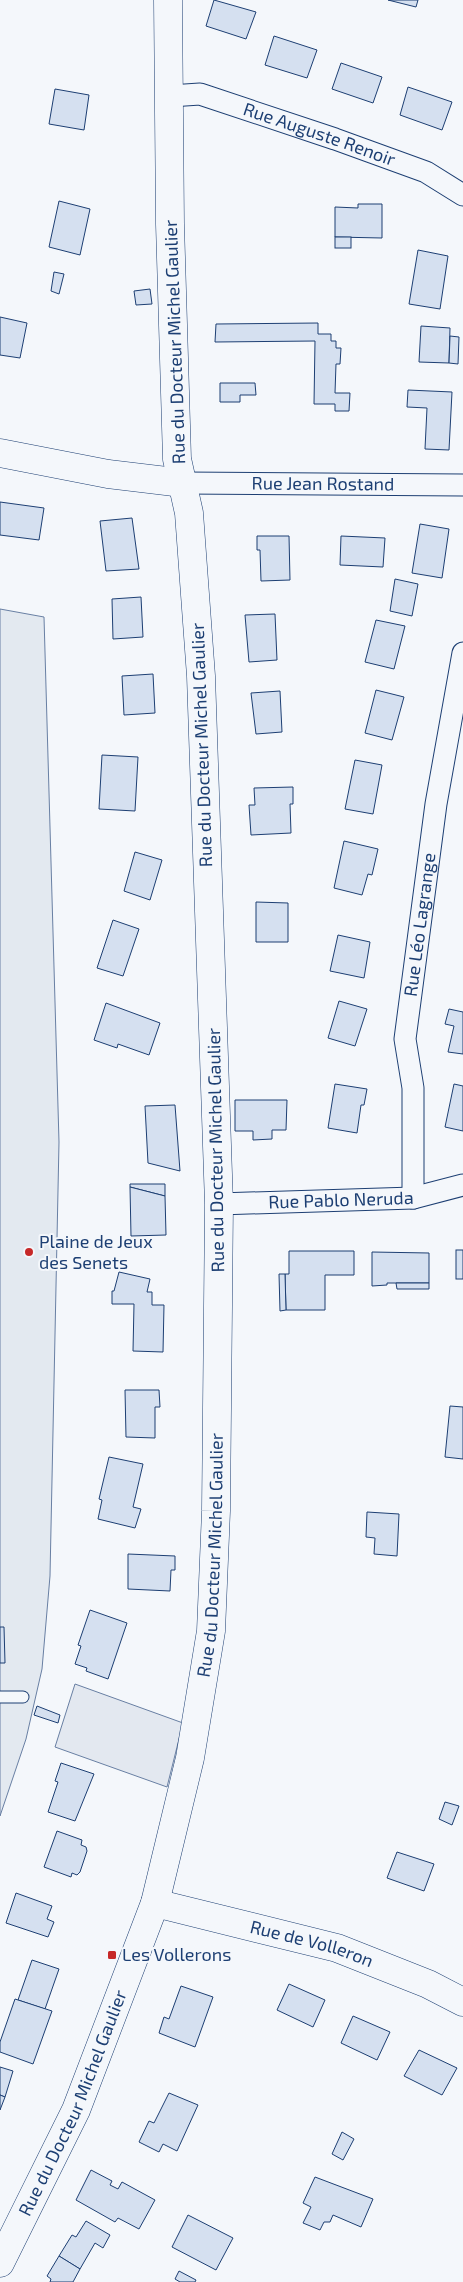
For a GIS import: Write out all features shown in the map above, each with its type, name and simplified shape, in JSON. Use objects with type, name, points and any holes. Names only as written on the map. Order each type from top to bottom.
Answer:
[{"type":"street","name":"Rue du Docteur Michel Gaulier","points":[[0,2263],[76,2110],[154,1903],[190,1758],[212,1631],[216,1511],[219,1204],[202,676],[189,513],[177,459],[170,224],[168,0]]},
{"type":"street","name":"Rue Auguste Renoir","points":[[170,96],[200,94],[335,139],[426,172],[463,195]]},
{"type":"street","points":[[0,454],[108,474],[183,483]]},
{"type":"street","name":"Rue Jean Rostand","points":[[183,483],[463,485]]},
{"type":"street","name":"Rue Léo Lagrange","points":[[413,1198],[413,1088],[405,1039],[436,804],[463,654]]},
{"type":"street","name":"Rue Pablo Neruda","points":[[219,1204],[413,1198],[463,1185]]},
{"type":"street","name":"Rue de Volleron","points":[[154,1903],[337,1948],[428,1984],[463,2002]]},
{"type":"lane","points":[[0,1697],[24,1697]]},
{"type":"shaded area","name":"Plaine de Jeux des Senets","points":[[0,609],[44,617],[59,1142],[50,1576],[42,1669],[26,1739],[0,1816]]},
{"type":"shaded area","points":[[75,1684],[183,1723],[167,1787],[55,1747]]},
{"type":"building","points":[[214,0],[256,12],[246,39],[206,26]]},
{"type":"building","points":[[388,0],[418,0],[416,7]]},
{"type":"building","points":[[274,36],[317,50],[307,78],[265,65]]},
{"type":"building","points":[[341,63],[382,77],[373,103],[332,89]]},
{"type":"building","points":[[408,87],[452,102],[442,130],[400,115]]},
{"type":"building","points":[[55,89],[89,95],[84,130],[49,124]]},
{"type":"building","points":[[59,201],[90,209],[80,255],[49,247]]},
{"type":"building","points":[[358,204],[382,204],[382,238],[335,237],[335,207],[358,208]]},
{"type":"building","points":[[335,237],[351,237],[351,248],[335,248]]},
{"type":"building","points":[[418,250],[448,256],[440,309],[409,304]]},
{"type":"building","points":[[54,272],[64,274],[59,294],[51,291]]},
{"type":"building","points":[[150,289],[152,304],[136,305],[134,291]]},
{"type":"building","points":[[0,317],[27,323],[20,358],[0,355]]},
{"type":"building","points":[[318,323],[318,334],[331,334],[331,341],[336,341],[336,348],[341,348],[340,364],[336,364],[335,393],[350,393],[349,411],[335,411],[335,404],[314,404],[315,341],[215,342],[216,324]]},
{"type":"building","points":[[421,326],[450,328],[449,363],[419,362]]},
{"type":"building","points":[[450,336],[459,337],[458,364],[449,363]]},
{"type":"building","points":[[220,383],[255,383],[256,395],[240,395],[240,402],[220,402]]},
{"type":"building","points":[[408,390],[452,392],[449,450],[425,449],[427,408],[407,407]]},
{"type":"building","points":[[0,502],[44,508],[39,540],[0,535]]},
{"type":"building","points":[[132,518],[139,569],[106,571],[100,521]]},
{"type":"building","points":[[420,524],[449,529],[442,578],[412,573]]},
{"type":"building","points":[[257,536],[289,536],[290,580],[261,581],[260,550],[257,550]]},
{"type":"building","points":[[341,536],[385,538],[383,567],[340,565]]},
{"type":"building","points":[[395,579],[418,584],[412,616],[390,611]]},
{"type":"building","points":[[141,597],[143,637],[113,639],[112,599]]},
{"type":"building","points":[[275,614],[277,660],[249,662],[245,615]]},
{"type":"building","points":[[376,620],[405,626],[394,669],[365,662]]},
{"type":"building","points":[[153,674],[155,713],[124,715],[122,676]]},
{"type":"building","points":[[376,690],[404,697],[392,740],[365,733]]},
{"type":"building","points":[[280,691],[282,732],[256,734],[251,693]]},
{"type":"building","points":[[102,755],[138,757],[135,811],[99,809]]},
{"type":"building","points":[[355,760],[382,765],[373,814],[345,809]]},
{"type":"building","points":[[293,787],[293,804],[290,804],[291,833],[251,835],[249,805],[255,805],[254,788]]},
{"type":"building","points":[[344,841],[378,849],[372,875],[368,874],[362,895],[334,888]]},
{"type":"building","points":[[135,852],[162,860],[150,900],[124,891]]},
{"type":"building","points":[[256,902],[288,903],[288,942],[256,942]]},
{"type":"building","points":[[113,920],[139,929],[123,976],[97,968]]},
{"type":"building","points":[[338,935],[370,942],[364,978],[330,971]]},
{"type":"building","points":[[339,1001],[367,1009],[355,1046],[328,1038]]},
{"type":"building","points":[[106,1003],[160,1023],[149,1055],[118,1044],[117,1048],[94,1040]]},
{"type":"building","points":[[449,1009],[463,1012],[463,1054],[448,1052],[454,1026],[445,1024]]},
{"type":"building","points":[[335,1084],[367,1089],[364,1105],[361,1105],[357,1133],[328,1128]]},
{"type":"building","points":[[454,1084],[463,1086],[463,1131],[445,1127]]},
{"type":"building","points":[[235,1100],[287,1100],[286,1130],[272,1130],[272,1139],[253,1140],[253,1131],[235,1131]]},
{"type":"building","points":[[175,1105],[180,1171],[148,1163],[145,1106]]},
{"type":"building","points":[[130,1184],[165,1184],[165,1196],[130,1187]]},
{"type":"building","points":[[130,1187],[165,1196],[166,1235],[131,1236]]},
{"type":"building","points":[[456,1250],[463,1250],[463,1279],[456,1279]]},
{"type":"building","points":[[289,1251],[354,1251],[354,1275],[325,1275],[325,1310],[286,1310],[285,1274],[289,1274]]},
{"type":"building","points":[[372,1252],[429,1253],[429,1283],[387,1283],[387,1285],[372,1286]]},
{"type":"building","points":[[119,1272],[150,1279],[147,1292],[152,1292],[152,1305],[164,1305],[163,1352],[133,1351],[134,1304],[112,1304],[112,1291],[114,1291]]},
{"type":"building","points":[[279,1274],[285,1274],[286,1310],[280,1311]]},
{"type":"building","points":[[396,1283],[429,1283],[429,1289],[397,1289]]},
{"type":"building","points":[[125,1390],[159,1390],[160,1407],[155,1407],[155,1438],[126,1437]]},
{"type":"building","points":[[450,1406],[463,1407],[463,1459],[445,1457]]},
{"type":"building","points":[[109,1457],[143,1464],[133,1507],[141,1509],[135,1528],[98,1519],[102,1500],[99,1499]]},
{"type":"building","points":[[367,1512],[399,1514],[397,1556],[374,1554],[375,1538],[366,1537]]},
{"type":"building","points":[[128,1554],[175,1556],[175,1570],[171,1570],[170,1591],[128,1589]]},
{"type":"building","points":[[90,1610],[127,1623],[108,1679],[86,1671],[87,1668],[75,1664],[81,1646],[78,1645]]},
{"type":"building","points":[[0,1627],[4,1627],[5,1663],[0,1663]]},
{"type":"building","points":[[37,1706],[60,1715],[58,1723],[34,1715]]},
{"type":"building","points":[[61,1763],[94,1774],[75,1821],[48,1812],[58,1782],[55,1781]]},
{"type":"building","points":[[445,1802],[459,1806],[452,1825],[439,1819]]},
{"type":"building","points":[[57,1831],[82,1840],[81,1845],[86,1847],[87,1851],[80,1872],[77,1875],[72,1873],[71,1877],[44,1867]]},
{"type":"building","points":[[397,1852],[434,1864],[424,1891],[387,1878]]},
{"type":"building","points":[[16,1893],[52,1906],[47,1919],[54,1922],[48,1937],[6,1923]]},
{"type":"building","points":[[32,1960],[59,1969],[45,2009],[18,2000]]},
{"type":"building","points":[[289,1984],[325,2000],[313,2027],[277,2010]]},
{"type":"building","points":[[181,1986],[213,1997],[195,2047],[159,2033],[164,2017],[169,2019]]},
{"type":"building","points":[[15,1999],[52,2011],[33,2064],[0,2052],[0,2042]]},
{"type":"building","points":[[353,2016],[390,2032],[377,2060],[341,2043]]},
{"type":"building","points":[[419,2050],[457,2068],[442,2095],[404,2076]]},
{"type":"building","points":[[0,2067],[13,2071],[5,2097],[0,2095]]},
{"type":"building","points":[[169,2093],[198,2105],[177,2151],[163,2144],[159,2152],[139,2142],[149,2121],[154,2123]]},
{"type":"building","points":[[0,2095],[5,2097],[0,2110]]},
{"type":"building","points":[[342,2132],[354,2139],[343,2160],[332,2154]]},
{"type":"building","points":[[91,2170],[112,2181],[110,2185],[118,2189],[122,2182],[155,2200],[139,2229],[118,2218],[115,2222],[76,2200]]},
{"type":"building","points":[[315,2177],[373,2199],[361,2227],[333,2215],[330,2222],[324,2222],[320,2230],[303,2223],[311,2207],[303,2203]]},
{"type":"building","points":[[188,2215],[233,2238],[216,2270],[172,2247]]},
{"type":"building","points":[[86,2221],[110,2235],[103,2248],[95,2243],[80,2269],[59,2256],[72,2235],[76,2237]]},
{"type":"building","points":[[59,2256],[80,2269],[73,2282],[50,2282],[51,2279],[47,2276]]},
{"type":"building","points":[[179,2271],[196,2280],[195,2282],[180,2282],[175,2279]]},
{"type":"place","name":"Plaine de Jeux des Senets","points":[[29,1252]]},
{"type":"place","name":"Les Vollerons","points":[[112,1955]]}]
